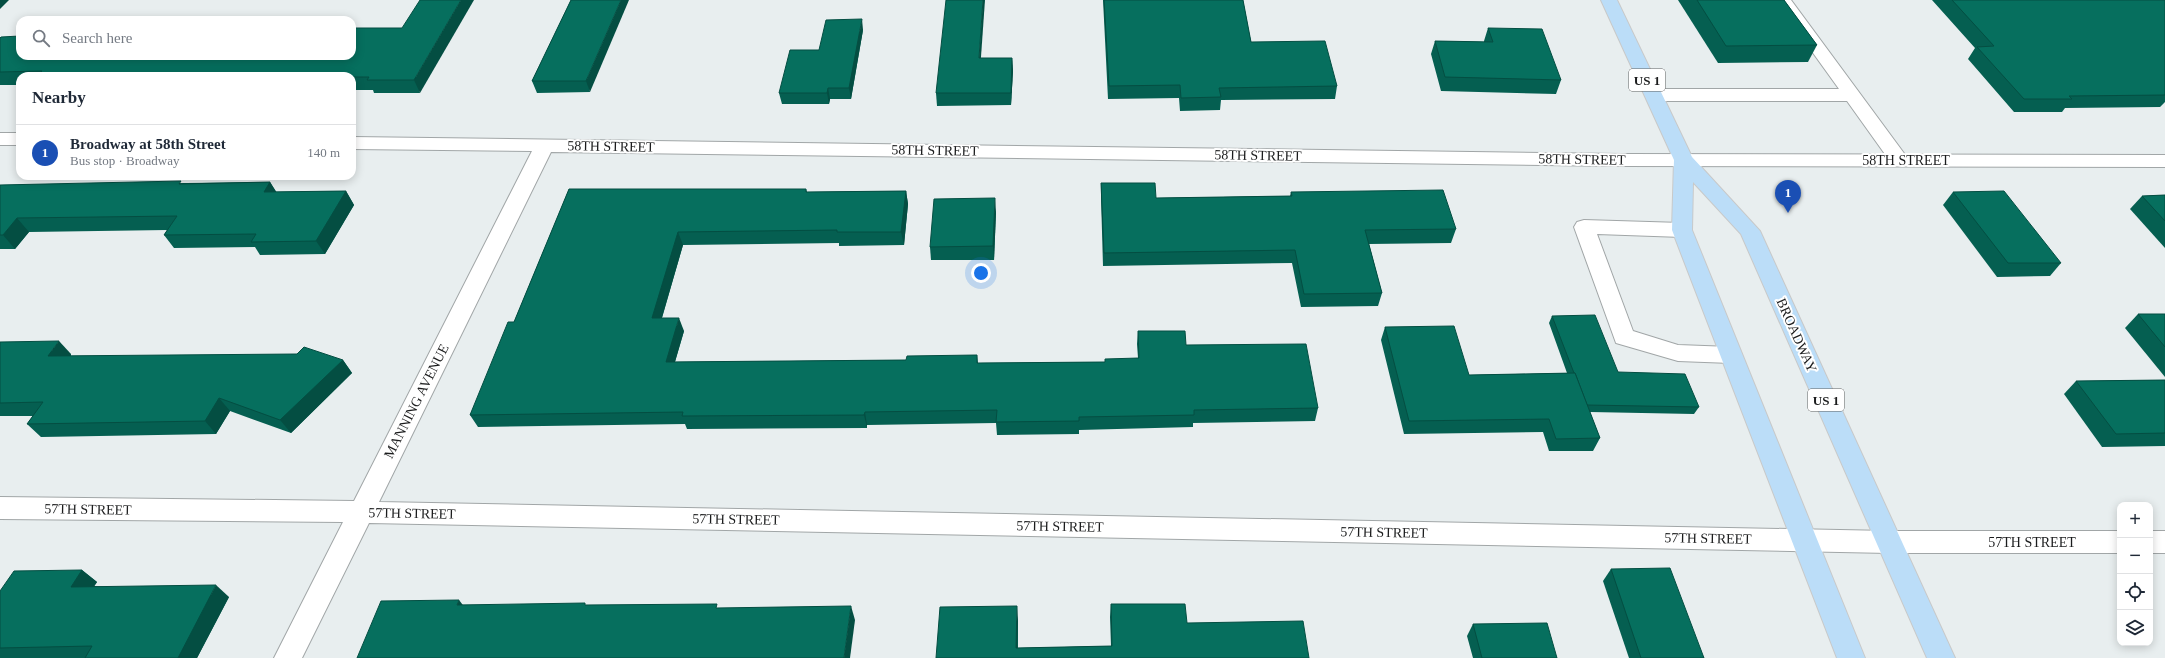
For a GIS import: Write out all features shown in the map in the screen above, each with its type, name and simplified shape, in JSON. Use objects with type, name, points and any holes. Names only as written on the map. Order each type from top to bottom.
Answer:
[{"type":"main road","name":"BROADWAY","points":[[1609,0],[1684,160],[1750,231],[1941,658]]},
{"type":"main road","name":"BROADWAY","points":[[1684,160],[1682,230],[1851,658]]},
{"type":"street","points":[[1783,0],[1899,160]]},
{"type":"street","points":[[1654,95],[1852,95]]},
{"type":"street","points":[[0,139],[16,139]]},
{"type":"street","name":"58TH STREET","points":[[356,143],[1684,160],[2165,161]]},
{"type":"street","name":"MANNING AVENUE","points":[[288,658],[545,145]]},
{"type":"street","points":[[1682,230],[1584,227],[1624,337],[1678,353],[1732,355]]},
{"type":"street","name":"57TH STREET","points":[[0,508],[361,512],[1889,542],[2117,542]]},
{"type":"street","points":[[2153,542],[2165,542]]},
{"type":"building","points":[[420,0],[461,0],[414,80],[367,80],[369,77],[356,77],[356,72],[0,72],[1,37],[16,36],[16,60],[356,60],[356,28],[402,28]]},
{"type":"building","points":[[571,0],[621,0],[586,81],[532,81]]},
{"type":"building","points":[[946,0],[983,0],[979,58],[1012,58],[1011,93],[936,93]]},
{"type":"building","points":[[1104,0],[1243,0],[1251,42],[1325,41],[1337,86],[1219,88],[1221,97],[1181,98],[1180,85],[1109,86]]},
{"type":"building","points":[[1697,0],[1784,0],[1817,45],[1726,46]]},
{"type":"building","points":[[1952,0],[2165,0],[2165,95],[2069,96],[2072,99],[2024,99],[1977,47],[1994,46]]},
{"type":"building","points":[[862,19],[849,88],[828,88],[827,93],[779,93],[790,50],[819,50],[826,20]]},
{"type":"building","points":[[1488,28],[1542,29],[1561,80],[1445,77],[1435,41],[1493,42]]},
{"type":"building","points":[[181,181],[179,184],[270,182],[264,192],[346,191],[316,241],[251,242],[256,234],[164,235],[177,216],[17,218],[3,235],[0,235],[0,185]]},
{"type":"building","points":[[1101,183],[1155,183],[1156,198],[1292,196],[1291,192],[1443,190],[1456,229],[1365,230],[1382,293],[1304,294],[1295,250],[1104,253]]},
{"type":"building","points":[[569,189],[806,189],[806,192],[906,191],[901,232],[837,232],[837,230],[678,232],[652,318],[679,318],[666,362],[906,360],[907,356],[977,355],[977,363],[1105,362],[1105,359],[1139,358],[1138,331],[1185,331],[1186,345],[1306,344],[1318,408],[1194,410],[1194,415],[1079,417],[1079,421],[996,422],[997,410],[865,412],[864,415],[682,416],[683,412],[470,415],[508,322],[514,322]]},
{"type":"building","points":[[2004,191],[2061,263],[2008,263],[1953,192]]},
{"type":"building","points":[[2165,195],[2165,221],[2142,196]]},
{"type":"building","points":[[995,198],[993,246],[930,247],[934,199]]},
{"type":"building","points":[[2138,314],[2165,314],[2165,347]]},
{"type":"building","points":[[1595,315],[1618,372],[1685,374],[1699,407],[1587,405],[1552,316]]},
{"type":"building","points":[[1454,326],[1469,375],[1575,373],[1600,438],[1556,439],[1549,419],[1409,421],[1385,327]]},
{"type":"building","points":[[59,341],[48,356],[297,354],[304,347],[343,360],[280,420],[219,398],[205,421],[27,424],[43,402],[0,403],[0,342]]},
{"type":"building","points":[[2165,380],[2165,433],[2116,434],[2076,381]]},
{"type":"building","points":[[1670,568],[1704,658],[1641,658],[1611,569]]},
{"type":"building","points":[[82,570],[71,587],[216,585],[178,658],[85,658],[92,646],[0,648],[0,591],[14,571]]},
{"type":"building","points":[[459,600],[457,605],[585,603],[585,605],[717,604],[716,608],[851,606],[844,658],[357,658],[381,601]]},
{"type":"building","points":[[1111,604],[1185,604],[1187,623],[1303,621],[1309,658],[936,658],[940,607],[1017,606],[1016,648],[1112,646]]},
{"type":"building","points":[[1547,623],[1557,658],[1482,658],[1473,624]]},
{"type":"place","name":"Broadway at 58th Street","points":[[1788,213]]}]
